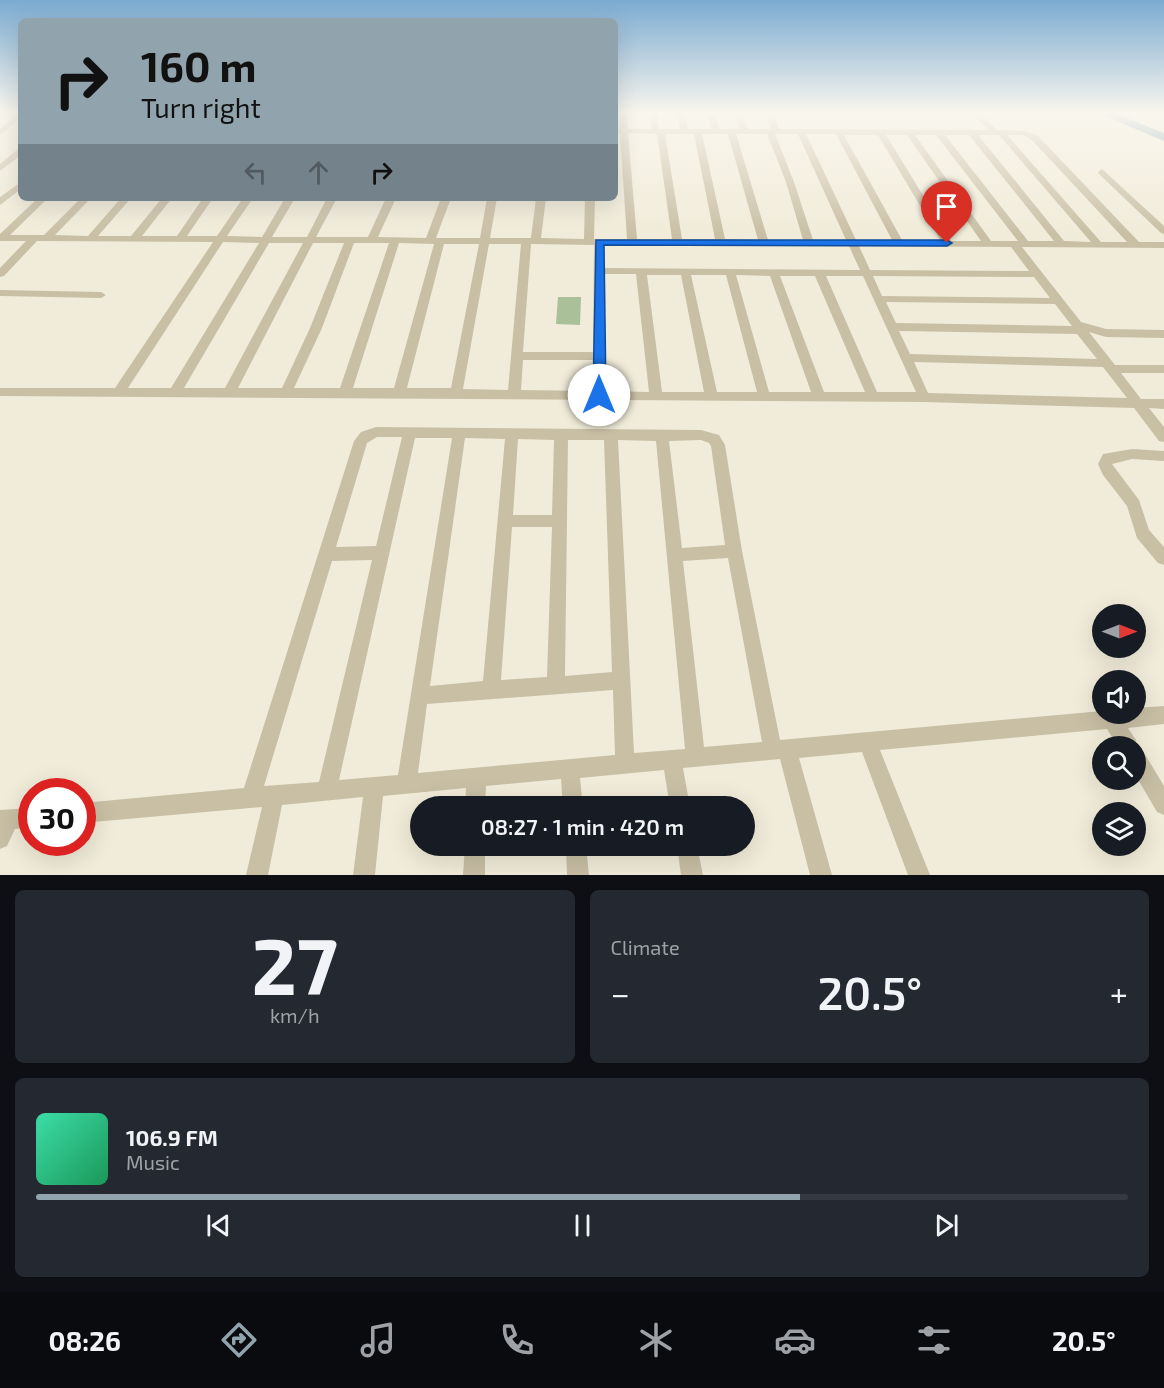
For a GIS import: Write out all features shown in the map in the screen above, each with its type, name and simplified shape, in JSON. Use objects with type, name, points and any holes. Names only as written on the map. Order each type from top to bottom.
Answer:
[{"type":"street","points":[[0,168],[17,154]]},
{"type":"street","points":[[622,154],[632,242]]},
{"type":"street","points":[[662,154],[677,241]]},
{"type":"street","points":[[702,154],[720,241]]},
{"type":"street","points":[[738,154],[764,242]]},
{"type":"street","points":[[780,154],[809,242]]},
{"type":"street","points":[[812,154],[924,397]]},
{"type":"street","points":[[851,154],[898,243]]},
{"type":"street","points":[[893,154],[947,243]]},
{"type":"street","points":[[924,154],[987,243]]},
{"type":"street","points":[[954,154],[1020,244],[1036,274],[1164,437]]},
{"type":"street","points":[[989,154],[1061,244]]},
{"type":"street","points":[[1017,154],[1099,245]]},
{"type":"street","points":[[1050,154],[1136,245]]},
{"type":"street","points":[[1102,172],[1164,231]]},
{"type":"street","points":[[0,202],[18,187]]},
{"type":"street","points":[[0,238],[40,201]]},
{"type":"street","points":[[47,238],[84,201]]},
{"type":"street","points":[[90,239],[123,201]]},
{"type":"street","points":[[134,239],[165,201]]},
{"type":"street","points":[[180,239],[206,201]]},
{"type":"street","points":[[118,393],[246,201]]},
{"type":"street","points":[[176,392],[288,201]]},
{"type":"street","points":[[230,392],[330,201]]},
{"type":"street","points":[[371,241],[390,201]]},
{"type":"street","points":[[399,393],[445,201]]},
{"type":"street","points":[[456,393],[491,201]]},
{"type":"street","points":[[514,394],[531,242],[540,201]]},
{"type":"street","points":[[590,201],[599,271],[599,395]]},
{"type":"street","points":[[0,238],[1164,245]]},
{"type":"street","points":[[0,274],[35,238]]},
{"type":"street","points":[[345,393],[395,240]]},
{"type":"street","points":[[286,392],[316,328],[350,241]]},
{"type":"street","points":[[599,271],[1036,274]]},
{"type":"street","points":[[641,271],[656,397]]},
{"type":"street","points":[[685,271],[711,396]]},
{"type":"street","points":[[730,272],[764,396]]},
{"type":"street","points":[[774,273],[819,397]]},
{"type":"street","points":[[819,273],[873,397]]},
{"type":"street","points":[[0,293],[100,295]]},
{"type":"street","points":[[878,299],[1057,301]]},
{"type":"street","points":[[891,327],[1077,327],[1106,333],[1164,334]]},
{"type":"street","points":[[518,357],[599,356]]},
{"type":"street","points":[[906,358],[1164,369]]},
{"type":"street","points":[[0,392],[924,397],[1164,404]]},
{"type":"street","points":[[250,798],[361,441],[366,436],[376,432],[701,435],[714,439],[718,445],[734,551],[780,751],[821,875]]},
{"type":"street","points":[[326,792],[410,432]]},
{"type":"street","points":[[406,785],[459,434]]},
{"type":"street","points":[[556,686],[561,434]]},
{"type":"street","points":[[492,689],[512,435]]},
{"type":"street","points":[[611,435],[625,765]]},
{"type":"street","points":[[662,436],[696,759]]},
{"type":"street","points":[[1164,456],[1117,455],[1108,458],[1106,464],[1108,471],[1134,504],[1142,533],[1164,558]]},
{"type":"street","points":[[505,522],[559,521]]},
{"type":"street","points":[[676,555],[734,551]]},
{"type":"street","points":[[325,554],[381,554]]},
{"type":"street","points":[[421,696],[620,680]]},
{"type":"street","points":[[1146,717],[1164,715]]},
{"type":"street","points":[[96,812],[1092,722]]},
{"type":"street","points":[[868,742],[919,875]]},
{"type":"street","points":[[672,761],[678,796]]},
{"type":"street","points":[[570,770],[572,796]]},
{"type":"street","points":[[1146,775],[1164,805]]},
{"type":"street","points":[[476,779],[476,796]]},
{"type":"street","points":[[364,875],[374,788]]},
{"type":"street","points":[[257,875],[274,796]]},
{"type":"street","points":[[0,839],[4,820]]},
{"type":"street","points":[[474,875],[475,856]]},
{"type":"street","points":[[577,856],[578,875]]},
{"type":"street","points":[[689,856],[692,875]]},
{"type":"green space","points":[[558,297],[581,297],[580,325],[556,324]]},
{"type":"route","points":[[599,395],[599,242],[947,243]]}]
